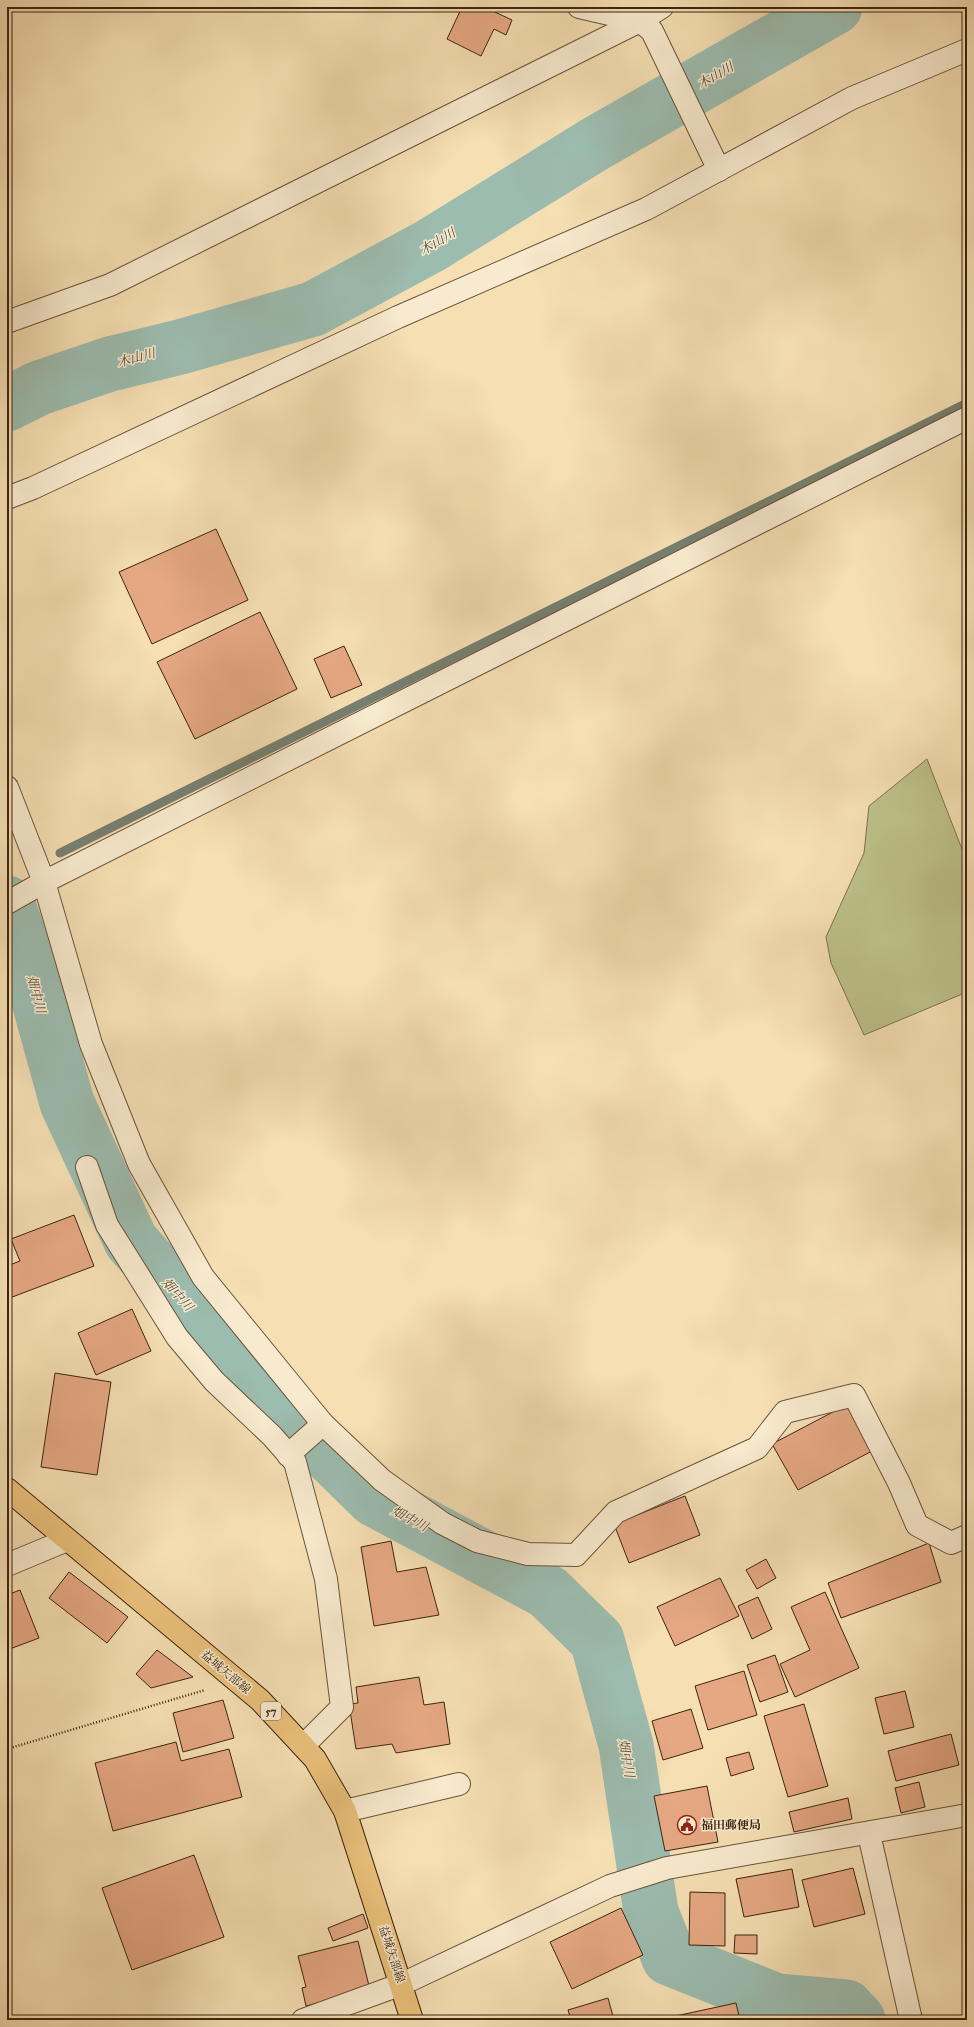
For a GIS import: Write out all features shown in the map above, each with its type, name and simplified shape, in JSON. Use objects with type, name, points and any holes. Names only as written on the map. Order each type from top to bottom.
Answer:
[{"type":"main road","name":"益城矢部線","points":[[7,1490],[260,1700],[315,1759],[345,1811],[402,1984],[412,2020]]},
{"type":"street","points":[[579,7],[646,26],[719,170]]},
{"type":"street","points":[[7,322],[110,285],[646,26],[662,7]]},
{"type":"street","points":[[7,498],[33,488],[398,317],[646,209],[852,98],[967,50]]},
{"type":"street","points":[[7,903],[36,886],[967,418]]},
{"type":"street","points":[[7,786],[36,886],[91,1044],[139,1164],[203,1277],[321,1425],[382,1480],[442,1522],[477,1541],[528,1554],[576,1555],[616,1512],[757,1448],[785,1412],[854,1395],[899,1483],[917,1525],[951,1543],[967,1536]]},
{"type":"street","points":[[87,1167],[107,1225],[177,1337],[214,1381],[291,1453],[295,1462],[326,1579],[342,1707],[303,1746]]},
{"type":"street","points":[[291,1453],[321,1425]]},
{"type":"street","points":[[7,1565],[67,1540]]},
{"type":"street","points":[[345,1811],[459,1784]]},
{"type":"street","points":[[303,2020],[402,1984],[610,1886],[667,1868],[967,1816]]},
{"type":"street","points":[[869,1834],[911,2020]]},
{"type":"path","points":[[7,1749],[236,1680]]},
{"type":"green space","points":[[927,759],[967,862],[967,992],[864,1035],[831,963],[826,937],[864,853],[869,806]]},
{"type":"building","points":[[462,7],[484,7],[512,20],[506,35],[494,29],[481,56],[447,39]]},
{"type":"building","points":[[216,529],[248,600],[152,644],[119,572]]},
{"type":"building","points":[[260,612],[297,689],[195,739],[157,662]]},
{"type":"building","points":[[344,646],[362,685],[331,698],[314,659]]},
{"type":"building","points":[[74,1215],[94,1266],[7,1299],[7,1266],[20,1261],[11,1239]]},
{"type":"building","points":[[132,1309],[151,1351],[96,1375],[78,1333]]},
{"type":"building","points":[[55,1373],[111,1382],[97,1475],[41,1467]]},
{"type":"building","points":[[850,1403],[874,1450],[798,1490],[772,1444]]},
{"type":"building","points":[[685,1496],[700,1535],[629,1563],[614,1524]]},
{"type":"building","points":[[391,1541],[397,1572],[426,1567],[439,1615],[374,1626],[361,1547]]},
{"type":"building","points":[[929,1543],[941,1582],[841,1618],[828,1583]]},
{"type":"building","points":[[766,1559],[776,1578],[757,1589],[746,1570]]},
{"type":"building","points":[[69,1572],[128,1617],[107,1643],[49,1598]]},
{"type":"building","points":[[720,1578],[739,1616],[675,1646],[657,1607]]},
{"type":"building","points":[[20,1590],[39,1638],[7,1650],[7,1595]]},
{"type":"building","points":[[825,1592],[859,1668],[795,1697],[780,1664],[810,1650],[791,1607]]},
{"type":"building","points":[[758,1597],[772,1629],[752,1639],[738,1606]]},
{"type":"building","points":[[157,1650],[193,1677],[151,1688],[136,1674]]},
{"type":"building","points":[[775,1655],[788,1692],[760,1702],[747,1665]]},
{"type":"building","points":[[744,1671],[757,1715],[708,1730],[695,1686]]},
{"type":"building","points":[[419,1677],[424,1705],[444,1702],[450,1744],[396,1753],[392,1744],[356,1749],[349,1704],[358,1703],[356,1687]]},
{"type":"building","points":[[905,1691],[914,1727],[884,1734],[875,1698]]},
{"type":"building","points":[[223,1700],[234,1738],[183,1752],[173,1713]]},
{"type":"building","points":[[804,1704],[828,1786],[788,1797],[764,1716]]},
{"type":"building","points":[[691,1709],[703,1748],[663,1760],[652,1721]]},
{"type":"building","points":[[951,1734],[959,1765],[896,1781],[888,1751]]},
{"type":"building","points":[[176,1742],[181,1761],[229,1749],[242,1797],[113,1831],[95,1763]]},
{"type":"building","points":[[749,1752],[754,1769],[731,1776],[726,1758]]},
{"type":"building","points":[[919,1782],[925,1807],[901,1813],[895,1788]]},
{"type":"building","points":[[707,1786],[718,1842],[665,1851],[654,1796]]},
{"type":"building","points":[[848,1798],[852,1819],[794,1832],[789,1812]]},
{"type":"building","points":[[194,1855],[224,1937],[132,1970],[102,1888]]},
{"type":"building","points":[[853,1868],[865,1914],[814,1927],[802,1880]]},
{"type":"building","points":[[792,1869],[799,1907],[744,1917],[736,1879]]},
{"type":"building","points":[[690,1892],[725,1893],[725,1946],[689,1945]]},
{"type":"building","points":[[621,1908],[643,1955],[572,1989],[550,1942]]},
{"type":"building","points":[[363,1914],[368,1928],[333,1941],[328,1928]]},
{"type":"building","points":[[735,1935],[757,1935],[757,1954],[734,1953]]},
{"type":"building","points":[[358,1941],[370,1990],[306,2006],[302,1988],[306,1987],[298,1956]]},
{"type":"building","points":[[608,1998],[614,2020],[571,2020],[568,2010]]},
{"type":"building","points":[[736,2003],[740,2020],[672,2020],[671,2017]]},
{"type":"waterway","name":"木山川","points":[[7,404],[39,388],[110,364],[180,347],[313,309],[430,246],[595,144],[835,7]]},
{"type":"waterway","points":[[60,853],[967,403]]},
{"type":"waterway","name":"畑中川","points":[[7,903],[27,958],[67,1103],[131,1241],[264,1391],[374,1499],[548,1592],[597,1640],[626,1745],[651,1912],[669,1958],[777,2001],[846,2007],[858,2020]]},
{"type":"place","name":"福田郵便局","points":[[687,1825]]}]
